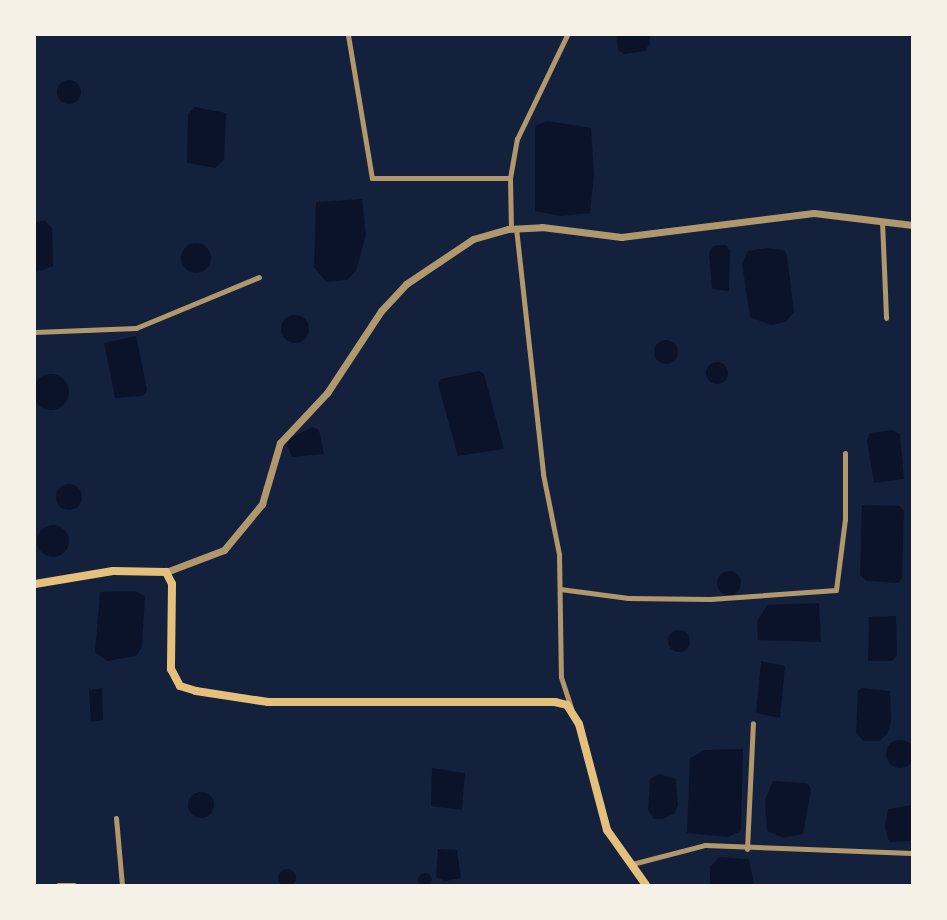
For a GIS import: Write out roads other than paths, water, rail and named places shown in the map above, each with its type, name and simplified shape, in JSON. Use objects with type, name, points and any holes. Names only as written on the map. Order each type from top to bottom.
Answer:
[{"type":"main road","points":[[35,584],[113,571],[166,572],[172,584],[171,670],[180,686],[268,702],[555,702],[572,710],[607,830],[646,885]]},
{"type":"street","points":[[348,35],[372,178],[510,178]]},
{"type":"street","points":[[567,35],[517,139],[510,178],[514,228],[543,474],[560,554],[561,677],[572,710]]},
{"type":"street","points":[[166,572],[219,553],[230,544],[268,491],[280,443],[312,413],[380,311],[406,284],[473,239],[514,228],[621,237],[805,214],[912,225]]},
{"type":"street","points":[[882,221],[886,318]]},
{"type":"street","points":[[35,332],[136,328],[259,277]]},
{"type":"street","points":[[560,589],[628,598],[710,599],[836,590],[845,519],[845,453]]},
{"type":"street","points":[[747,849],[753,723]]},
{"type":"street","points":[[116,818],[122,885]]},
{"type":"street","points":[[632,864],[683,848],[912,853]]},
{"type":"street","points":[[58,885],[74,885]]},
{"type":"water","points":[[616,35],[650,35],[650,43],[645,51],[624,54],[618,50]]},
{"type":"water","points":[[69,80],[78,83],[81,92],[78,101],[69,104],[60,101],[57,92],[60,83]]},
{"type":"water","points":[[195,107],[226,113],[224,160],[215,168],[187,163],[188,114]]},
{"type":"water","points":[[547,121],[591,128],[594,176],[590,213],[561,216],[535,211],[535,126]]},
{"type":"water","points":[[362,199],[366,235],[356,271],[347,280],[326,282],[314,267],[316,202]]},
{"type":"water","points":[[45,221],[52,228],[53,266],[35,273],[35,222]]},
{"type":"water","points":[[196,243],[206,248],[211,258],[206,268],[196,273],[186,268],[181,258],[186,248]]},
{"type":"water","points":[[726,245],[730,250],[729,291],[712,289],[709,253],[713,246]]},
{"type":"water","points":[[766,248],[784,250],[787,255],[794,312],[786,322],[771,325],[750,317],[742,263],[748,251]]},
{"type":"water","points":[[295,315],[305,319],[309,329],[305,339],[295,343],[285,339],[281,329],[285,319]]},
{"type":"water","points":[[136,336],[147,390],[143,396],[115,398],[104,343]]},
{"type":"water","points":[[666,340],[675,343],[678,352],[675,361],[666,364],[657,361],[654,352],[657,343]]},
{"type":"water","points":[[717,362],[725,365],[728,373],[725,381],[717,384],[709,381],[706,373],[709,365]]},
{"type":"water","points":[[479,371],[484,374],[504,449],[458,456],[438,384],[441,379]]},
{"type":"water","points":[[51,374],[58,375],[64,379],[68,385],[68,399],[64,405],[58,409],[51,410],[44,409],[38,405],[34,399],[33,392],[34,385],[38,379],[44,375]]},
{"type":"water","points":[[313,427],[319,430],[324,454],[292,457],[287,445],[290,438]]},
{"type":"water","points":[[893,430],[900,434],[904,479],[874,483],[867,440],[870,433]]},
{"type":"water","points":[[69,484],[78,488],[82,497],[78,506],[69,510],[60,506],[56,497],[60,488]]},
{"type":"water","points":[[862,505],[900,506],[904,511],[902,579],[898,583],[866,581],[860,575]]},
{"type":"water","points":[[53,525],[59,526],[64,530],[68,535],[68,547],[64,552],[59,556],[53,557],[47,556],[42,552],[38,547],[37,541],[38,535],[42,530],[47,526]]},
{"type":"water","points":[[729,571],[737,575],[741,583],[737,591],[729,595],[721,591],[717,583],[721,575]]},
{"type":"water","points":[[135,591],[145,596],[142,647],[136,656],[107,661],[95,652],[100,592]]},
{"type":"water","points":[[819,603],[821,642],[758,640],[757,621],[767,605]]},
{"type":"water","points":[[896,616],[897,655],[892,661],[868,661],[869,617]]},
{"type":"water","points":[[679,630],[687,633],[690,641],[687,649],[679,652],[671,649],[668,641],[671,633]]},
{"type":"water","points":[[761,661],[785,666],[780,718],[756,713]]},
{"type":"water","points":[[102,688],[103,720],[91,722],[89,690]]},
{"type":"water","points":[[862,688],[890,691],[891,722],[887,734],[879,741],[863,741],[856,732],[858,691]]},
{"type":"water","points":[[900,740],[910,744],[914,754],[910,764],[900,768],[890,764],[886,754],[890,744]]},
{"type":"water","points":[[743,749],[741,831],[728,837],[687,833],[690,758],[705,750]]},
{"type":"water","points":[[432,768],[465,773],[462,810],[431,806]]},
{"type":"water","points":[[659,774],[676,779],[678,805],[675,813],[663,819],[654,819],[648,810],[650,779]]},
{"type":"water","points":[[773,781],[807,783],[811,789],[803,834],[784,838],[767,831],[765,800]]},
{"type":"water","points":[[201,792],[210,796],[214,805],[210,814],[201,818],[192,814],[188,805],[192,796]]},
{"type":"water","points":[[912,805],[912,841],[889,842],[885,827],[888,809]]},
{"type":"water","points":[[438,849],[457,850],[461,878],[445,881],[436,877]]},
{"type":"water","points":[[719,857],[749,859],[754,885],[710,885],[710,867]]},
{"type":"water","points":[[283,869],[291,869],[296,874],[294,885],[283,887],[278,882],[278,874]]},
{"type":"water","points":[[422,873],[428,873],[432,880],[428,887],[422,887],[418,883],[418,877]]}]
